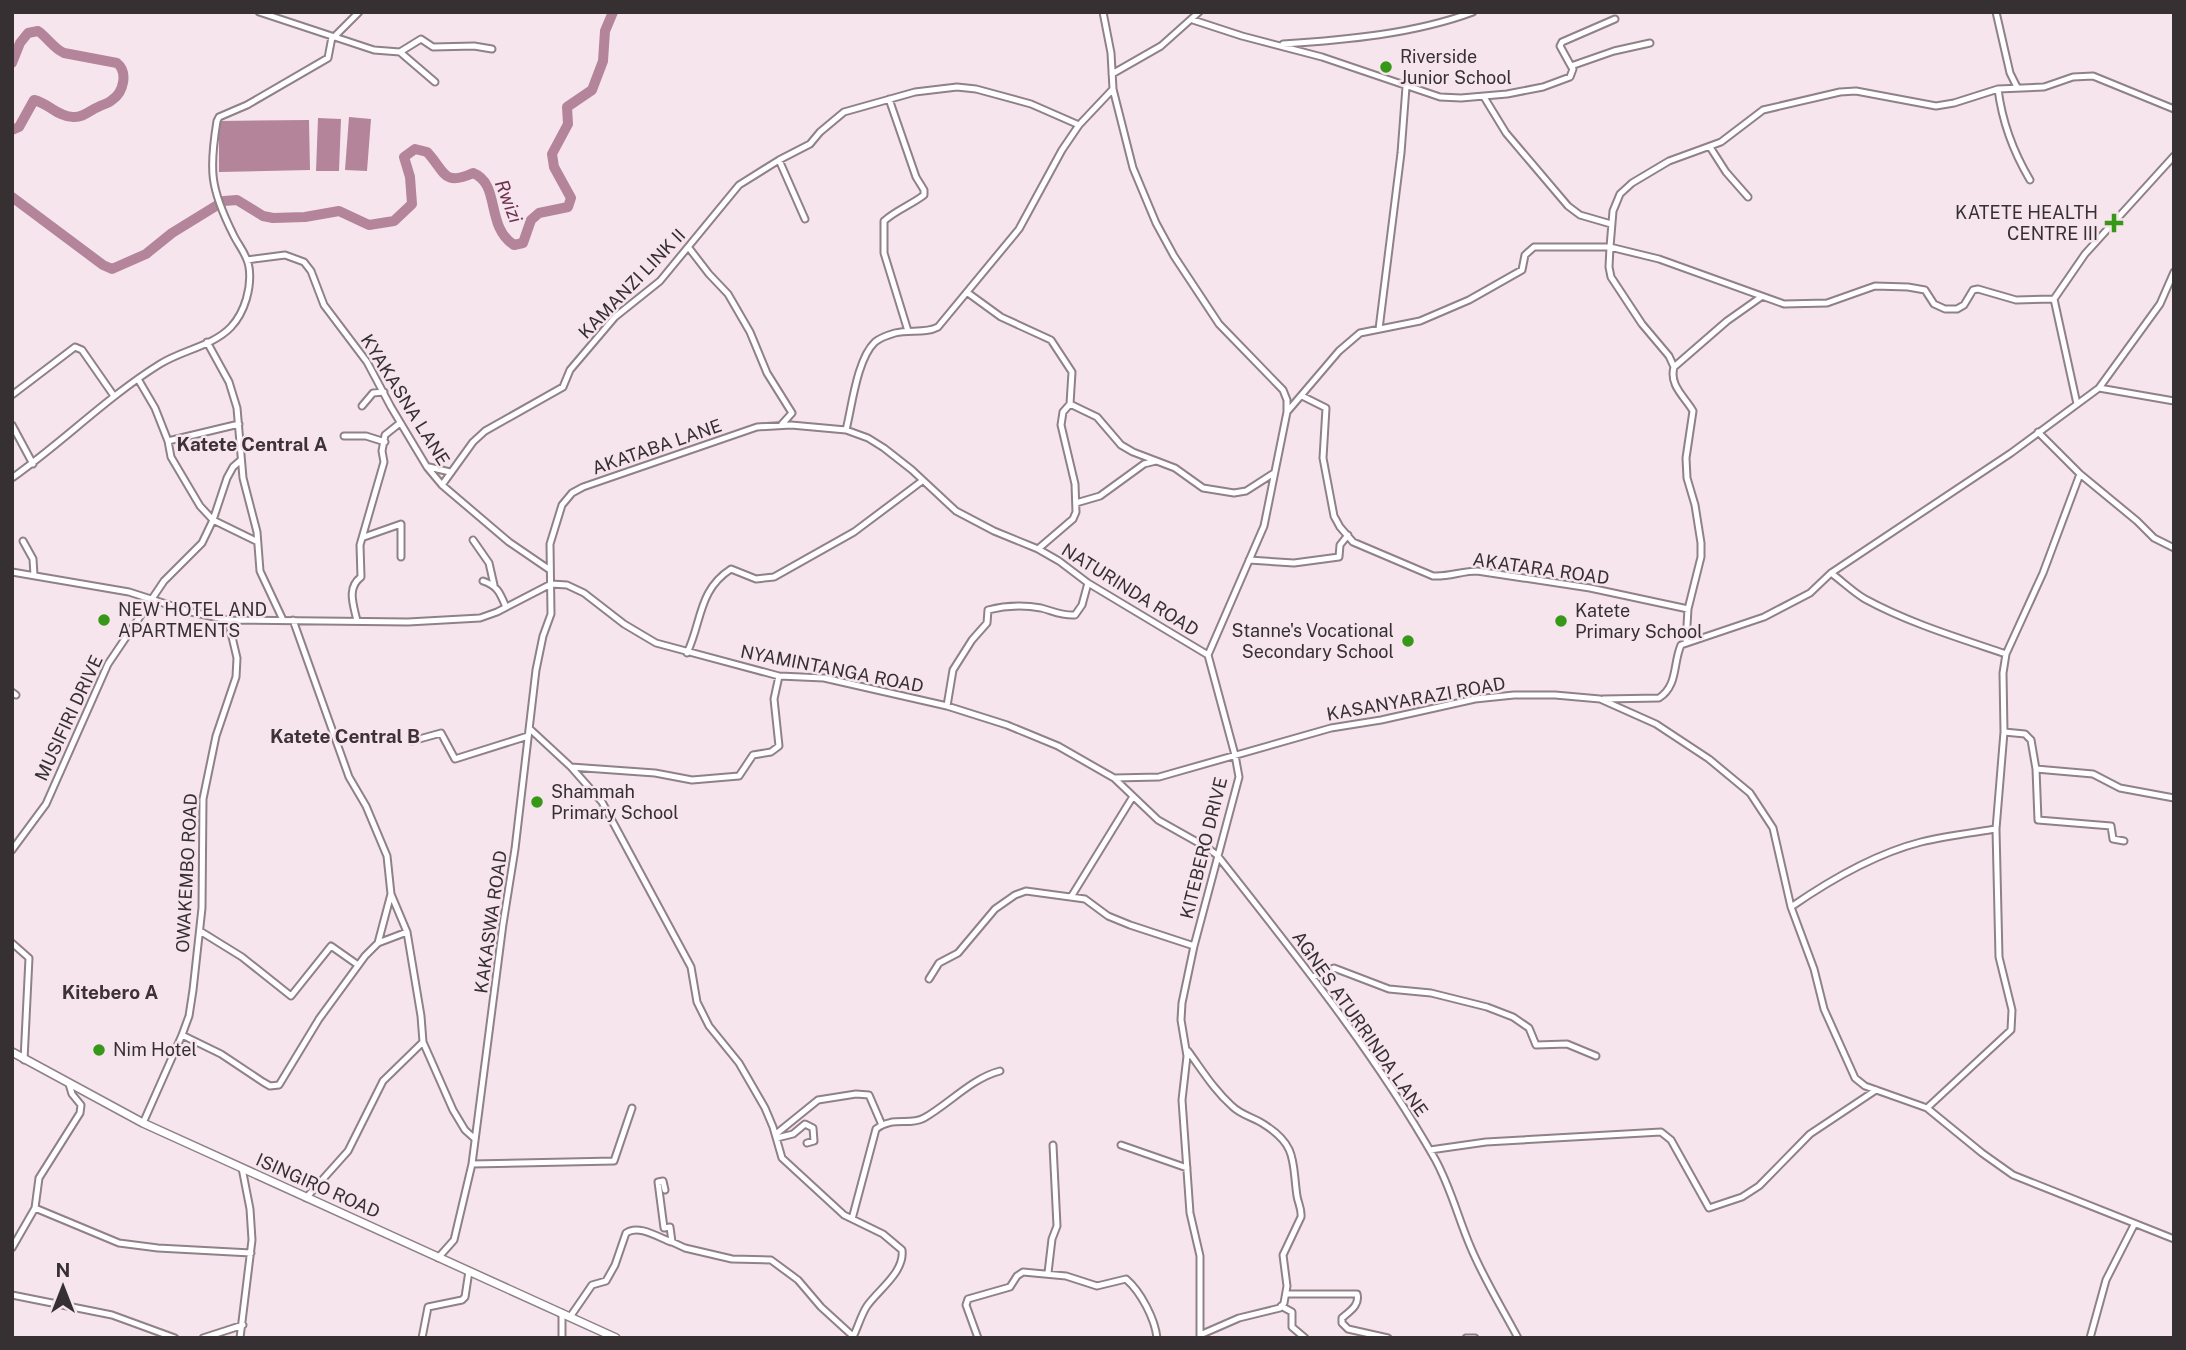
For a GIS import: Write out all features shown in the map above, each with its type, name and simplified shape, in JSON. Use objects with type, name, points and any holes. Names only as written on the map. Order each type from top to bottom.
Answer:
[{"type":"main road","name":"ISINGIRO ROAD","points":[[12,1052],[143,1124],[616,1338]]},
{"type":"street","points":[[259,12],[374,50],[400,52],[421,39],[433,47],[474,46],[492,49]]},
{"type":"street","points":[[12,478],[33,464],[114,396],[162,362],[231,327],[242,309],[249,284],[247,260],[213,187],[212,167],[219,117],[247,105],[328,58],[333,37],[359,12]]},
{"type":"street","points":[[1104,12],[1111,53],[1113,89],[1133,168],[1156,223],[1174,256],[1219,324],[1283,390],[1287,412],[1264,526],[1208,655]]},
{"type":"street","points":[[1112,74],[1161,46],[1199,12]]},
{"type":"street","points":[[1273,45],[1344,39],[1432,26],[1473,12]]},
{"type":"street","points":[[1996,12],[2010,74],[2017,87]]},
{"type":"street","points":[[1193,20],[1344,64],[1440,97],[1484,97],[1531,90],[1567,79],[1572,76],[1571,65],[1560,46],[1562,42],[1615,19]]},
{"type":"street","points":[[1571,65],[1650,43]]},
{"type":"street","points":[[400,52],[435,82]]},
{"type":"street","points":[[1674,366],[1642,324],[1612,277],[1609,267],[1611,224],[1620,194],[1632,183],[1668,161],[1710,147],[1731,136],[1763,110],[1806,102],[1828,94],[1856,92],[1936,106],[1998,89],[2044,86],[2073,77],[2093,76],[2174,109]]},
{"type":"street","points":[[1379,328],[1401,153],[1406,87]]},
{"type":"street","name":"KAMANZI LINK II","points":[[442,485],[485,431],[563,387],[570,370],[615,317],[660,281],[739,186],[810,144],[844,112],[938,88],[976,89],[1031,104],[1079,125]]},
{"type":"street","points":[[846,430],[867,352],[877,341],[899,332],[931,331],[938,327],[1019,229],[1053,164],[1079,125],[1113,89]]},
{"type":"street","points":[[1998,89],[2006,125],[2019,162],[2030,180]]},
{"type":"street","points":[[1484,97],[1506,133],[1568,206],[1580,215],[1611,224]]},
{"type":"street","points":[[889,99],[916,177],[924,190],[921,198],[899,209],[884,221],[884,253],[908,331]]},
{"type":"street","points":[[1710,147],[1726,172],[1748,197]]},
{"type":"street","points":[[2077,404],[2054,299],[2085,254],[2174,156]]},
{"type":"street","points":[[779,160],[805,219]]},
{"type":"street","points":[[1287,412],[1349,341],[1360,333],[1420,321],[1469,300],[1522,270],[1525,255],[1534,247],[1610,247],[1659,259],[1784,304],[1827,303],[1875,286],[1887,285],[1925,290],[1934,304],[1945,309],[1957,309],[1964,305],[1973,290],[1978,289],[2016,300],[2054,299]]},
{"type":"street","points":[[689,248],[728,294],[750,332],[767,373],[792,413],[782,424]]},
{"type":"street","name":"KYAKASNA LANE","points":[[247,260],[285,255],[304,262],[311,271],[324,305],[367,362],[427,467],[442,485],[509,542],[550,570]]},
{"type":"street","points":[[1600,699],[1659,698],[1667,693],[1673,682],[1679,649],[1686,641],[1723,632],[1764,617],[1810,593],[1830,573],[2099,388],[2160,304],[2174,272]]},
{"type":"street","points":[[968,293],[1001,317],[1051,340],[1072,372],[1070,404],[1063,412],[1061,425],[1071,460],[1076,503],[1073,519],[1038,549]]},
{"type":"street","points":[[1686,641],[1688,609],[1701,557],[1701,543],[1695,505],[1687,478],[1686,458],[1693,411],[1674,384],[1672,375],[1674,366],[1761,296]]},
{"type":"street","points":[[206,342],[229,382],[237,408],[246,496],[257,532],[260,571],[283,620]]},
{"type":"street","points":[[12,395],[75,347],[82,350],[114,396]]},
{"type":"street","points":[[138,379],[155,408],[168,441],[171,457],[200,506],[213,520],[256,541]]},
{"type":"street","points":[[2099,388],[2174,401]]},
{"type":"street","points":[[362,406],[373,393],[384,392]]},
{"type":"street","points":[[1249,560],[1294,563],[1339,557],[1340,545],[1348,536],[1334,516],[1323,458],[1326,408],[1302,396]]},
{"type":"street","points":[[1070,404],[1097,417],[1121,445],[1175,468],[1203,488],[1234,493],[1246,491],[1275,472]]},
{"type":"street","points":[[357,621],[351,594],[357,580],[361,578],[360,545],[384,462],[382,451],[385,435],[400,423]]},
{"type":"street","points":[[168,441],[239,424]]},
{"type":"street","name":"AKATABA LANE","points":[[551,584],[550,544],[562,505],[572,493],[757,427],[782,424],[846,430],[884,447],[922,481]]},
{"type":"street","points":[[12,425],[33,464]]},
{"type":"street","points":[[2038,432],[2080,474],[2154,538],[2174,548]]},
{"type":"street","points":[[344,436],[366,436],[385,442]]},
{"type":"street","name":"MUSIFIRI DRIVE","points":[[12,850],[46,804],[103,674],[164,581],[202,543],[227,478],[241,460]]},
{"type":"street","points":[[1076,503],[1100,496],[1144,464],[1158,460]]},
{"type":"street","points":[[427,467],[450,472]]},
{"type":"street","points":[[1927,1108],[2011,1030],[2012,1010],[1999,957],[1996,829],[2004,732],[2003,673],[2006,654],[2043,573],[2080,474]]},
{"type":"street","points":[[687,653],[693,640],[698,614],[706,597],[725,573],[731,569],[756,579],[774,577],[854,532],[922,481]]},
{"type":"street","name":"NATURINDA ROAD","points":[[922,481],[956,511],[994,531],[1038,549],[1088,583],[1208,655]]},
{"type":"street","points":[[364,537],[401,524],[401,557]]},
{"type":"street","name":"AKATARA ROAD","points":[[1348,536],[1353,542],[1373,552],[1433,576],[1478,571],[1590,588],[1688,609]]},
{"type":"street","points":[[474,540],[489,563],[494,585],[506,607]]},
{"type":"street","points":[[23,541],[33,559],[34,575]]},
{"type":"street","points":[[12,572],[129,592],[191,612],[228,620],[408,622],[480,618],[551,584]]},
{"type":"street","points":[[1830,573],[1863,598],[1886,609],[2006,654]]},
{"type":"street","points":[[483,581],[494,585]]},
{"type":"street","points":[[947,706],[953,670],[972,640],[987,623],[988,610],[1025,607],[1042,608],[1065,616],[1075,615],[1082,605],[1088,583]]},
{"type":"street","name":"NYAMINTANGA ROAD","points":[[551,584],[567,585],[584,593],[624,624],[656,643],[779,676],[824,678],[947,706],[1007,725],[1058,746],[1114,778],[1159,777],[1235,755]]},
{"type":"street","name":"KAKASWA ROAD","points":[[438,1258],[454,1240],[472,1164],[537,670],[543,636],[551,614],[551,584]]},
{"type":"street","name":"OWAKEMBO ROAD","points":[[143,1124],[182,1035],[191,1003],[202,908],[204,799],[216,736],[236,677],[236,650],[228,620]]},
{"type":"street","points":[[293,621],[349,776],[381,838],[387,856],[391,894],[407,932],[424,1042],[453,1110],[465,1130],[475,1139]]},
{"type":"street","name":"KITEBERO DRIVE","points":[[1200,1337],[1200,1256],[1190,1213],[1182,1100],[1186,1048],[1181,1020],[1182,1003],[1217,855],[1239,778],[1208,655]]},
{"type":"street","points":[[571,767],[654,773],[692,780],[739,776],[754,755],[771,752],[779,746],[774,699],[779,676]]},
{"type":"street","name":"KASANYARAZI ROAD","points":[[1235,755],[1331,728],[1475,699],[1541,695],[1600,699],[1656,724],[1709,759],[1750,793],[1773,828],[1791,907],[1814,969],[1824,1009],[1856,1077],[1865,1086],[1927,1108],[2001,1168],[2031,1184],[2174,1239]]},
{"type":"street","points":[[530,729],[571,767],[602,802],[691,967],[695,995],[706,1022],[744,1072],[765,1108],[782,1158],[839,1211],[883,1234],[899,1246],[903,1255],[891,1278],[865,1309],[854,1337],[821,1307],[798,1280],[771,1260],[732,1258],[685,1248],[636,1229],[629,1230],[606,1281],[592,1285],[566,1315],[562,1338]]},
{"type":"street","points":[[2004,732],[2029,736],[2031,740],[2039,820],[2104,824],[2111,826],[2113,839],[2124,841]]},
{"type":"street","points":[[412,741],[441,733],[456,759],[528,737]]},
{"type":"street","points":[[2036,769],[2093,774],[2120,788],[2174,798]]},
{"type":"street","name":"AGNES ATURRINDA LANE","points":[[1114,778],[1158,820],[1217,855],[1313,977],[1380,1071],[1430,1150],[1449,1185],[1471,1247],[1518,1338]]},
{"type":"street","points":[[1071,897],[1132,798]]},
{"type":"street","points":[[1791,907],[1822,885],[1888,853],[1921,842],[1996,829]]},
{"type":"street","points":[[929,979],[939,963],[958,953],[995,908],[1026,891],[1085,900],[1108,916],[1194,946]]},
{"type":"street","points":[[378,943],[391,894]]},
{"type":"street","points":[[200,931],[242,957],[291,996],[331,946],[358,965]]},
{"type":"street","points":[[182,1035],[221,1054],[263,1082],[276,1086],[358,965],[378,943],[407,932]]},
{"type":"street","points":[[12,943],[29,958],[24,1060]]},
{"type":"street","points":[[1313,977],[1334,968],[1389,989],[1431,993],[1487,1007],[1513,1017],[1529,1028],[1536,1045],[1567,1044],[1596,1056]]},
{"type":"street","points":[[306,1198],[348,1151],[383,1082],[424,1042]]},
{"type":"street","points":[[1186,1048],[1219,1094],[1241,1114],[1268,1126],[1292,1153],[1297,1197],[1302,1210],[1283,1255],[1287,1294],[1284,1303],[1272,1311],[1239,1318],[1200,1337]]},
{"type":"street","points":[[852,1219],[875,1133],[882,1125],[923,1119],[1000,1071]]},
{"type":"street","points":[[12,1248],[35,1208],[39,1178],[80,1113],[81,1105],[72,1094],[69,1084]]},
{"type":"street","points":[[1430,1150],[1486,1142],[1661,1132],[1671,1140],[1709,1208],[1742,1198],[1759,1186],[1810,1134],[1876,1090]]},
{"type":"street","points":[[776,1136],[818,1100],[856,1094],[869,1095],[882,1125]]},
{"type":"street","points":[[472,1164],[614,1161],[632,1108]]},
{"type":"street","points":[[776,1136],[793,1134],[805,1124],[814,1128],[814,1141],[807,1143]]},
{"type":"street","points":[[1048,1273],[1052,1239],[1058,1226],[1053,1145]]},
{"type":"street","points":[[1121,1145],[1187,1168]]},
{"type":"street","points":[[240,1338],[251,1253],[250,1209],[242,1168]]},
{"type":"street","points":[[664,1190],[663,1181],[658,1182],[664,1228],[670,1227],[672,1242]]},
{"type":"street","points":[[35,1208],[118,1243],[251,1253]]},
{"type":"street","points":[[2090,1338],[2106,1280],[2134,1225]]},
{"type":"street","points":[[422,1338],[428,1307],[462,1300],[465,1297],[468,1271]]},
{"type":"street","points":[[978,1338],[967,1305],[968,1299],[1010,1287],[1023,1272],[1048,1273],[1097,1286],[1122,1279],[1129,1281],[1155,1323],[1157,1338]]},
{"type":"street","points":[[1287,1294],[1357,1294],[1356,1306],[1342,1318],[1342,1323],[1348,1329],[1388,1338]]},
{"type":"street","points":[[12,1295],[112,1315],[175,1338]]},
{"type":"street","points":[[1281,1306],[1292,1312],[1292,1327],[1298,1335],[1305,1338]]},
{"type":"street","points":[[203,1338],[243,1325]]},
{"type":"street","points":[[1466,1338],[1475,1338]]},
{"type":"shaded area","points":[[349,117],[371,119],[367,171],[345,170]]},
{"type":"shaded area","points":[[318,118],[341,119],[339,171],[316,171]]},
{"type":"shaded area","points":[[309,120],[310,170],[219,172],[219,121]]},
{"type":"waterway","name":"Rwizi","points":[[12,197],[112,269],[146,254],[172,233],[224,201],[237,200],[263,216],[273,218],[305,217],[339,211],[369,225],[394,221],[412,204],[410,177],[404,157],[415,149],[427,152],[450,178],[473,173],[482,178],[505,237],[514,245],[523,243],[531,220],[539,213],[568,207],[571,198],[554,167],[552,154],[568,124],[567,107],[592,90],[603,61],[605,31],[613,12]]},
{"type":"waterway","name":"Rwizi","points":[[12,63],[20,43],[28,33],[38,31],[64,53],[117,63],[123,71],[122,87],[109,102],[73,117],[63,115],[34,100],[19,127],[12,130]]},
{"type":"place","name":"Riverside Junior School","points":[[1386,67]]},
{"type":"place","name":"KATETE HEALTH CENTRE III","points":[[2114,223]]},
{"type":"place","name":"NEW HOTEL AND APARTMENTS","points":[[104,620]]},
{"type":"place","name":"Katete Primary School","points":[[1561,621]]},
{"type":"place","name":"Stanne's Vocational Secondary School","points":[[1408,641]]},
{"type":"place","name":"Shammah Primary School","points":[[537,802]]},
{"type":"place","name":"Nim Hotel","points":[[99,1050]]},
{"type":"district","name":"Katete Central A","points":[[252,444]]},
{"type":"district","name":"Katete Central B","points":[[345,736]]},
{"type":"district","name":"Kitebero A","points":[[110,992]]}]
